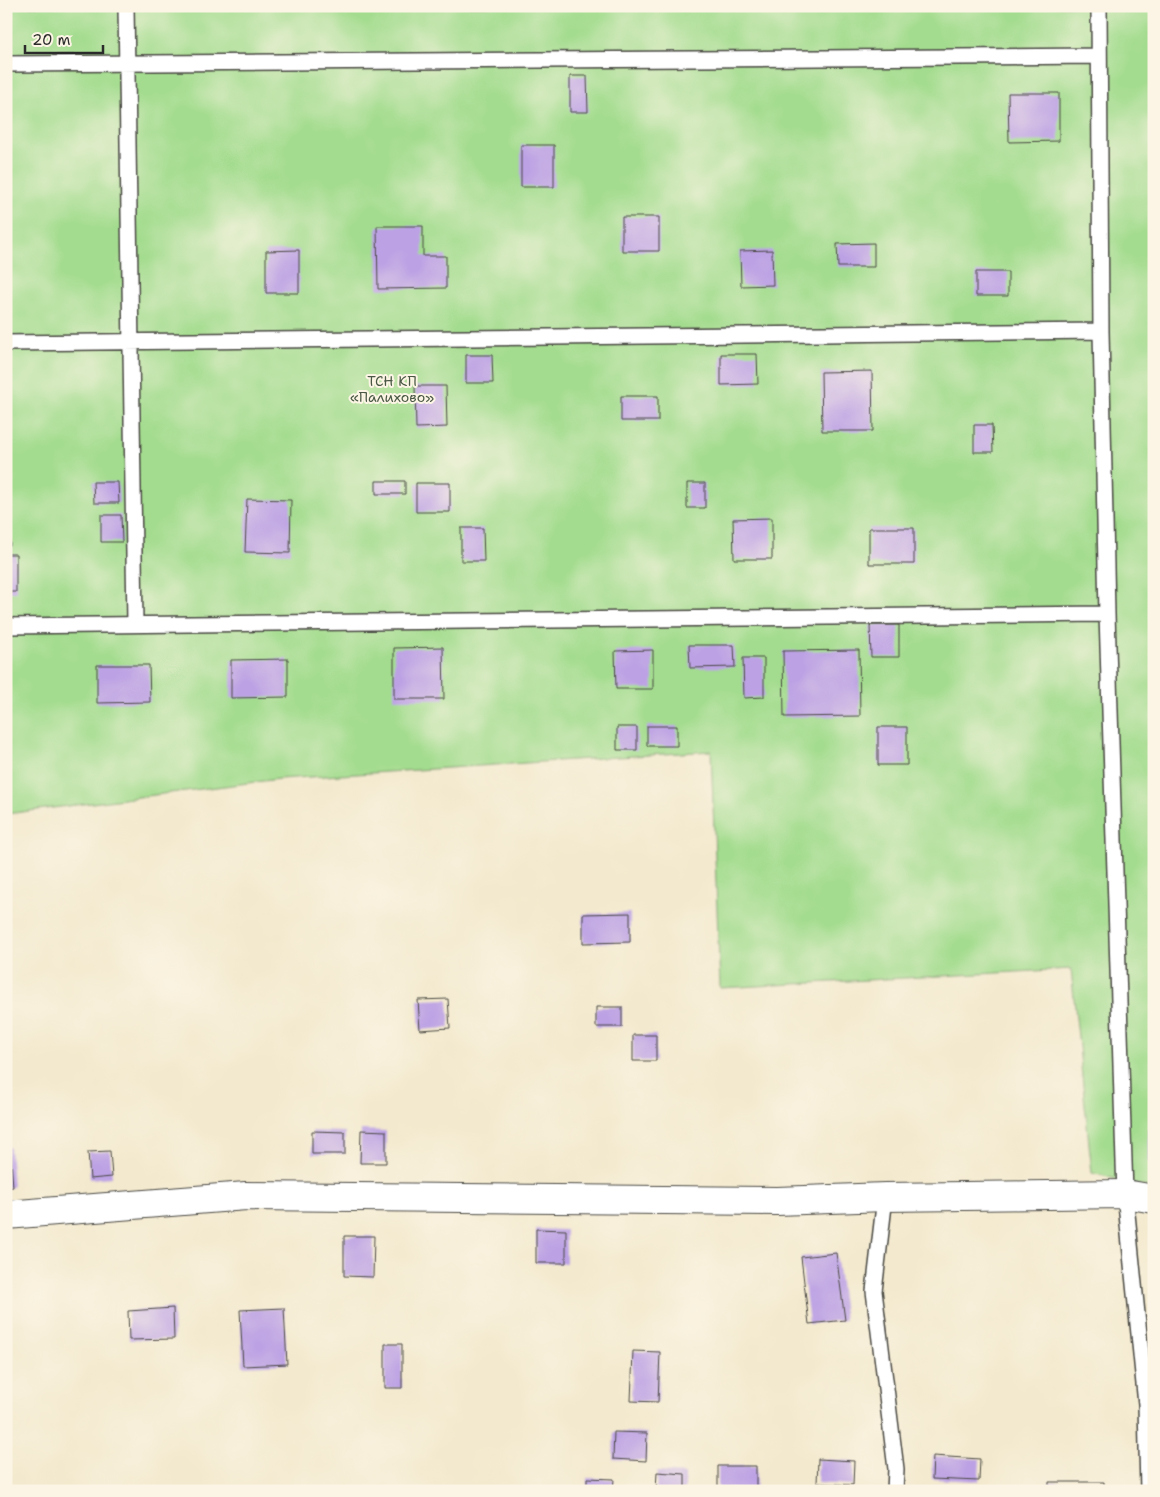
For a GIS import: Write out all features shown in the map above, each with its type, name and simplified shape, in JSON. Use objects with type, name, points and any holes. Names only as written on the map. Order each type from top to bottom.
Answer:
[{"type":"street","points":[[6,1216],[246,1196],[777,1201],[885,1197],[1125,1194],[1154,1200]]},
{"type":"lane","points":[[126,6],[135,624]]},
{"type":"lane","points":[[1100,6],[1101,331],[1107,614],[1125,1194],[1146,1404],[1148,1491]]},
{"type":"lane","points":[[6,64],[1099,56]]},
{"type":"lane","points":[[6,342],[1101,331]]},
{"type":"lane","points":[[6,626],[1107,614]]},
{"type":"lane","points":[[885,1197],[874,1291],[896,1468],[895,1491]]},
{"type":"green space","name":"ТСН КП «Палихово»","points":[[6,6],[1154,6],[1154,1189],[1092,1173],[1071,969],[720,988],[711,751],[279,779],[6,814]]},
{"type":"building","points":[[570,76],[587,76],[588,112],[570,112]]},
{"type":"building","points":[[1008,93],[1059,93],[1059,141],[1009,142]]},
{"type":"building","points":[[521,145],[554,145],[554,187],[521,187]]},
{"type":"building","points":[[622,217],[659,217],[659,251],[622,251]]},
{"type":"building","points":[[377,226],[423,226],[423,256],[446,256],[446,288],[378,289]]},
{"type":"building","points":[[874,243],[874,267],[838,267],[837,244]]},
{"type":"building","points":[[299,250],[299,293],[266,293],[266,251]]},
{"type":"building","points":[[772,250],[773,285],[741,286],[740,251]]},
{"type":"building","points":[[976,272],[1008,272],[1008,296],[976,296]]},
{"type":"building","points":[[721,354],[757,354],[758,384],[721,385]]},
{"type":"building","points":[[466,355],[492,355],[493,383],[466,383]]},
{"type":"building","points":[[872,371],[873,431],[822,431],[821,372]]},
{"type":"building","points":[[415,386],[446,386],[447,427],[416,428]]},
{"type":"building","points":[[621,396],[658,396],[658,421],[621,421]]},
{"type":"building","points":[[974,425],[992,425],[993,452],[974,452]]},
{"type":"building","points":[[6,480],[9,480],[10,546],[6,546]]},
{"type":"building","points":[[376,481],[405,481],[405,494],[376,494]]},
{"type":"building","points":[[93,482],[118,482],[119,503],[94,503]]},
{"type":"building","points":[[416,483],[450,483],[450,512],[416,512]]},
{"type":"building","points":[[687,483],[705,483],[705,508],[687,508]]},
{"type":"building","points":[[247,499],[291,500],[290,553],[245,552]]},
{"type":"building","points":[[101,515],[121,515],[122,542],[101,542]]},
{"type":"building","points":[[772,518],[772,559],[734,559],[733,519]]},
{"type":"building","points":[[461,528],[483,528],[484,561],[461,561]]},
{"type":"building","points":[[869,528],[914,528],[914,564],[869,564]]},
{"type":"building","points":[[6,554],[16,554],[16,592],[6,592]]},
{"type":"building","points":[[870,625],[899,625],[899,657],[871,657]]},
{"type":"building","points":[[689,645],[734,645],[735,667],[690,668]]},
{"type":"building","points":[[443,647],[444,699],[394,699],[394,648]]},
{"type":"building","points":[[653,650],[653,689],[616,689],[615,651]]},
{"type":"building","points":[[859,650],[860,716],[784,717],[783,651]]},
{"type":"building","points":[[743,658],[764,658],[764,697],[744,698]]},
{"type":"building","points":[[288,659],[288,697],[231,698],[231,660]]},
{"type":"building","points":[[97,665],[149,665],[150,702],[97,703]]},
{"type":"building","points":[[647,726],[677,726],[677,746],[647,746]]},
{"type":"building","points":[[617,727],[637,727],[637,750],[617,750]]},
{"type":"building","points":[[878,727],[907,727],[907,765],[878,765]]},
{"type":"building","points":[[630,913],[630,942],[583,943],[583,914]]},
{"type":"building","points":[[448,999],[450,1028],[420,1030],[418,1000]]},
{"type":"building","points":[[596,1007],[622,1007],[622,1027],[596,1027]]},
{"type":"building","points":[[633,1035],[656,1035],[656,1061],[633,1061]]},
{"type":"building","points":[[361,1130],[386,1131],[386,1163],[360,1163]]},
{"type":"building","points":[[1149,1130],[1154,1130],[1154,1161],[1149,1161]]},
{"type":"building","points":[[312,1131],[345,1132],[345,1154],[312,1154]]},
{"type":"building","points":[[6,1147],[10,1147],[13,1187],[6,1188]]},
{"type":"building","points":[[110,1151],[112,1177],[90,1179],[88,1152]]},
{"type":"building","points":[[536,1229],[566,1230],[566,1263],[536,1263]]},
{"type":"building","points":[[344,1236],[374,1236],[373,1277],[344,1276]]},
{"type":"building","points":[[836,1253],[845,1320],[809,1324],[801,1257]]},
{"type":"building","points":[[173,1308],[174,1339],[129,1340],[128,1311]]},
{"type":"building","points":[[284,1308],[287,1364],[243,1366],[240,1310]]},
{"type":"building","points":[[385,1344],[402,1344],[402,1388],[385,1388]]},
{"type":"building","points":[[633,1351],[660,1352],[658,1402],[631,1401]]},
{"type":"building","points":[[614,1432],[647,1433],[646,1461],[613,1459]]},
{"type":"building","points":[[933,1456],[980,1459],[979,1481],[932,1479]]},
{"type":"building","points":[[818,1459],[854,1461],[853,1485],[817,1483]]},
{"type":"building","points":[[718,1466],[756,1466],[756,1489],[718,1489]]},
{"type":"building","points":[[657,1472],[685,1474],[685,1491],[656,1491]]},
{"type":"building","points":[[587,1478],[614,1479],[613,1491],[587,1491]]},
{"type":"building","points":[[1049,1482],[1104,1482],[1104,1491],[1049,1491]]}]
